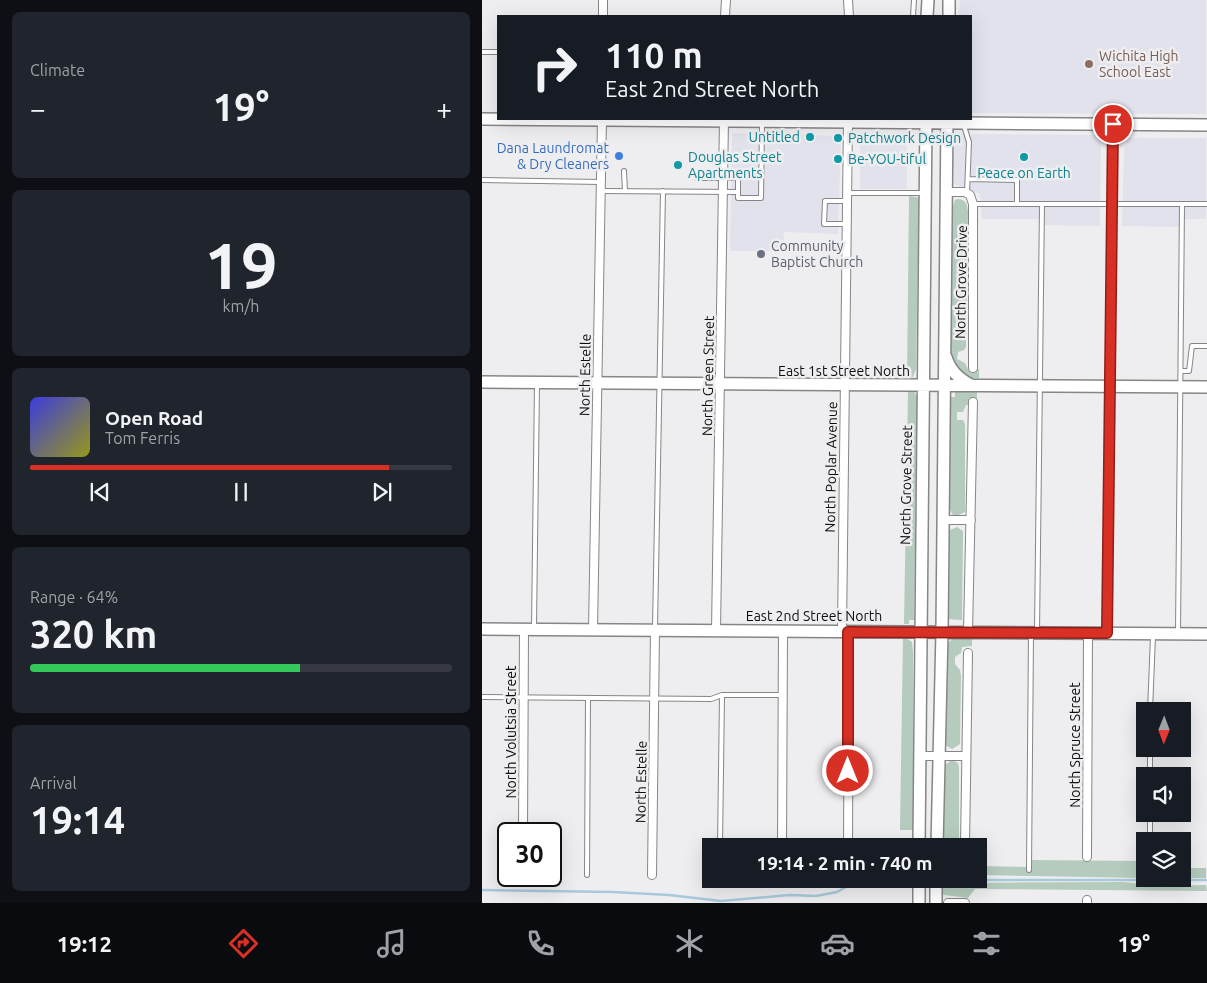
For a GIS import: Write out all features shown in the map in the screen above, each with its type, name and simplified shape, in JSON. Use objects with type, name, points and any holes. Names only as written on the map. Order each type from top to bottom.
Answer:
[{"type":"street","points":[[602,15],[603,0]]},
{"type":"street","points":[[725,15],[726,0]]},
{"type":"street","points":[[848,0],[848,15]]},
{"type":"street","points":[[927,15],[928,0]]},
{"type":"street","points":[[949,0],[949,15]]},
{"type":"street","points":[[482,119],[497,119]]},
{"type":"street","name":"North Estelle","points":[[593,630],[602,120]]},
{"type":"street","points":[[724,120],[762,122],[848,120],[947,121],[963,124],[1206,125]]},
{"type":"street","name":"North Green Street","points":[[716,631],[724,120]]},
{"type":"street","name":"North Poplar Avenue","points":[[848,120],[844,386],[848,838]]},
{"type":"street","name":"North Grove Street","points":[[919,838],[926,121]]},
{"type":"street","points":[[937,838],[942,632],[947,121]]},
{"type":"street","points":[[1107,633],[1113,124]]},
{"type":"street","points":[[946,192],[970,198]]},
{"type":"street","name":"North Grove Drive","points":[[970,198],[973,368]]},
{"type":"street","points":[[944,351],[951,370],[960,379],[973,386]]},
{"type":"street","name":"East 1st Street North","points":[[482,382],[922,387],[1206,387]]},
{"type":"street","points":[[968,632],[973,402]]},
{"type":"street","points":[[943,520],[971,520]]},
{"type":"street","name":"East 2nd Street North","points":[[482,629],[1206,634]]},
{"type":"street","name":"North Volutsia Street","points":[[523,822],[523,697],[529,630]]},
{"type":"street","name":"North Estelle","points":[[652,875],[655,630]]},
{"type":"street","points":[[782,838],[783,631]]},
{"type":"street","name":"North Spruce Street","points":[[1087,858],[1088,633]]},
{"type":"street","points":[[965,838],[968,653]]},
{"type":"street","points":[[920,756],[966,756]]},
{"type":"street","points":[[919,888],[919,903],[929,903]]},
{"type":"street","points":[[936,888],[936,903]]},
{"type":"street","points":[[948,903],[965,903]]},
{"type":"lane","points":[[913,15],[914,0]]},
{"type":"lane","points":[[482,52],[497,52]]},
{"type":"lane","points":[[697,178],[738,178],[738,198],[761,198],[762,122]]},
{"type":"lane","points":[[963,124],[969,142],[968,179],[970,198],[1017,204],[1206,204]]},
{"type":"lane","points":[[624,171],[625,191]]},
{"type":"lane","points":[[968,179],[1017,180],[1017,204]]},
{"type":"lane","points":[[482,180],[601,182]]},
{"type":"lane","points":[[601,191],[738,192]]},
{"type":"lane","points":[[655,630],[663,192]]},
{"type":"lane","points":[[846,193],[925,193]]},
{"type":"lane","points":[[846,201],[825,201],[824,224],[846,224]]},
{"type":"lane","points":[[1029,870],[1040,386],[1042,204]]},
{"type":"lane","points":[[1178,634],[1182,371],[1182,204]]},
{"type":"lane","points":[[1182,371],[1189,371],[1192,346],[1206,346]]},
{"type":"lane","points":[[529,630],[537,383]]},
{"type":"lane","points":[[1150,702],[1153,633]]},
{"type":"lane","points":[[482,697],[711,699],[722,695],[782,695]]},
{"type":"lane","points":[[720,838],[722,695]]},
{"type":"lane","points":[[587,875],[588,698]]},
{"type":"shaded area","name":"Wichita High School East","points":[[960,0],[1206,0],[1206,114],[972,113],[972,15],[959,15]]},
{"type":"shaded area","points":[[732,133],[841,136],[838,234],[784,232],[783,251],[730,251]]},
{"type":"shaded area","points":[[978,134],[1101,135],[1100,226],[1039,225],[1039,219],[982,219],[980,194],[954,184],[953,153],[958,136]]},
{"type":"shaded area","points":[[860,137],[907,138],[907,189],[860,189]]},
{"type":"shaded area","points":[[1128,138],[1206,138],[1206,219],[1182,219],[1179,227],[1122,226],[1124,151]]},
{"type":"green space","points":[[909,196],[917,197],[919,200],[916,369],[913,377],[907,378]]},
{"type":"green space","points":[[958,199],[965,202],[968,212],[966,347],[958,352],[957,359],[965,363],[968,369],[979,369],[979,378],[966,378],[955,368],[951,354],[952,209],[955,200]]},
{"type":"green space","points":[[908,389],[914,390],[917,398],[914,620],[909,620],[909,624],[904,624]]},
{"type":"green space","points":[[955,392],[977,392],[977,405],[966,405],[963,412],[957,412],[957,420],[963,420],[965,424],[965,512],[957,516],[953,515],[948,507],[949,397],[955,397]]},
{"type":"green space","points":[[957,527],[963,531],[962,620],[947,619],[948,535],[950,530]]},
{"type":"green space","points":[[903,636],[912,642],[913,652],[913,830],[900,830]]},
{"type":"green space","points":[[953,639],[972,639],[972,646],[962,647],[961,653],[955,657],[955,664],[960,670],[961,676],[960,744],[952,749],[943,744],[947,643]]},
{"type":"green space","points":[[952,760],[958,763],[959,838],[941,838],[943,766]]},
{"type":"green space","points":[[1028,860],[1136,861],[1136,878],[987,875],[987,866],[1028,867]]},
{"type":"green space","points":[[1191,868],[1206,868],[1206,878],[1191,878]]},
{"type":"green space","points":[[1123,882],[1136,883],[1136,887],[1191,887],[1191,885],[1206,885],[1207,891],[975,889],[968,898],[941,893],[941,888],[987,888],[987,883]]},
{"type":"waterway","points":[[987,880],[1207,880]]},
{"type":"waterway","points":[[482,890],[613,892],[669,895],[721,901],[789,895],[816,896],[837,892],[844,888]]},
{"type":"place","name":"Wichita High School East","points":[[1089,64]]},
{"type":"place","name":"Untitled","points":[[810,137]]},
{"type":"place","name":"Patchwork Design","points":[[838,138]]},
{"type":"place","name":"Dana Laundromat & Dry Cleaners","points":[[619,156]]},
{"type":"place","name":"Peace on Earth","points":[[1024,157]]},
{"type":"place","name":"Be-YOU-tiful","points":[[838,159]]},
{"type":"place","name":"Douglas Street Apartments","points":[[678,165]]},
{"type":"place","name":"Community Baptist Church","points":[[761,254]]},
{"type":"route","points":[[848,771],[848,632],[1107,633],[1113,124]]}]
